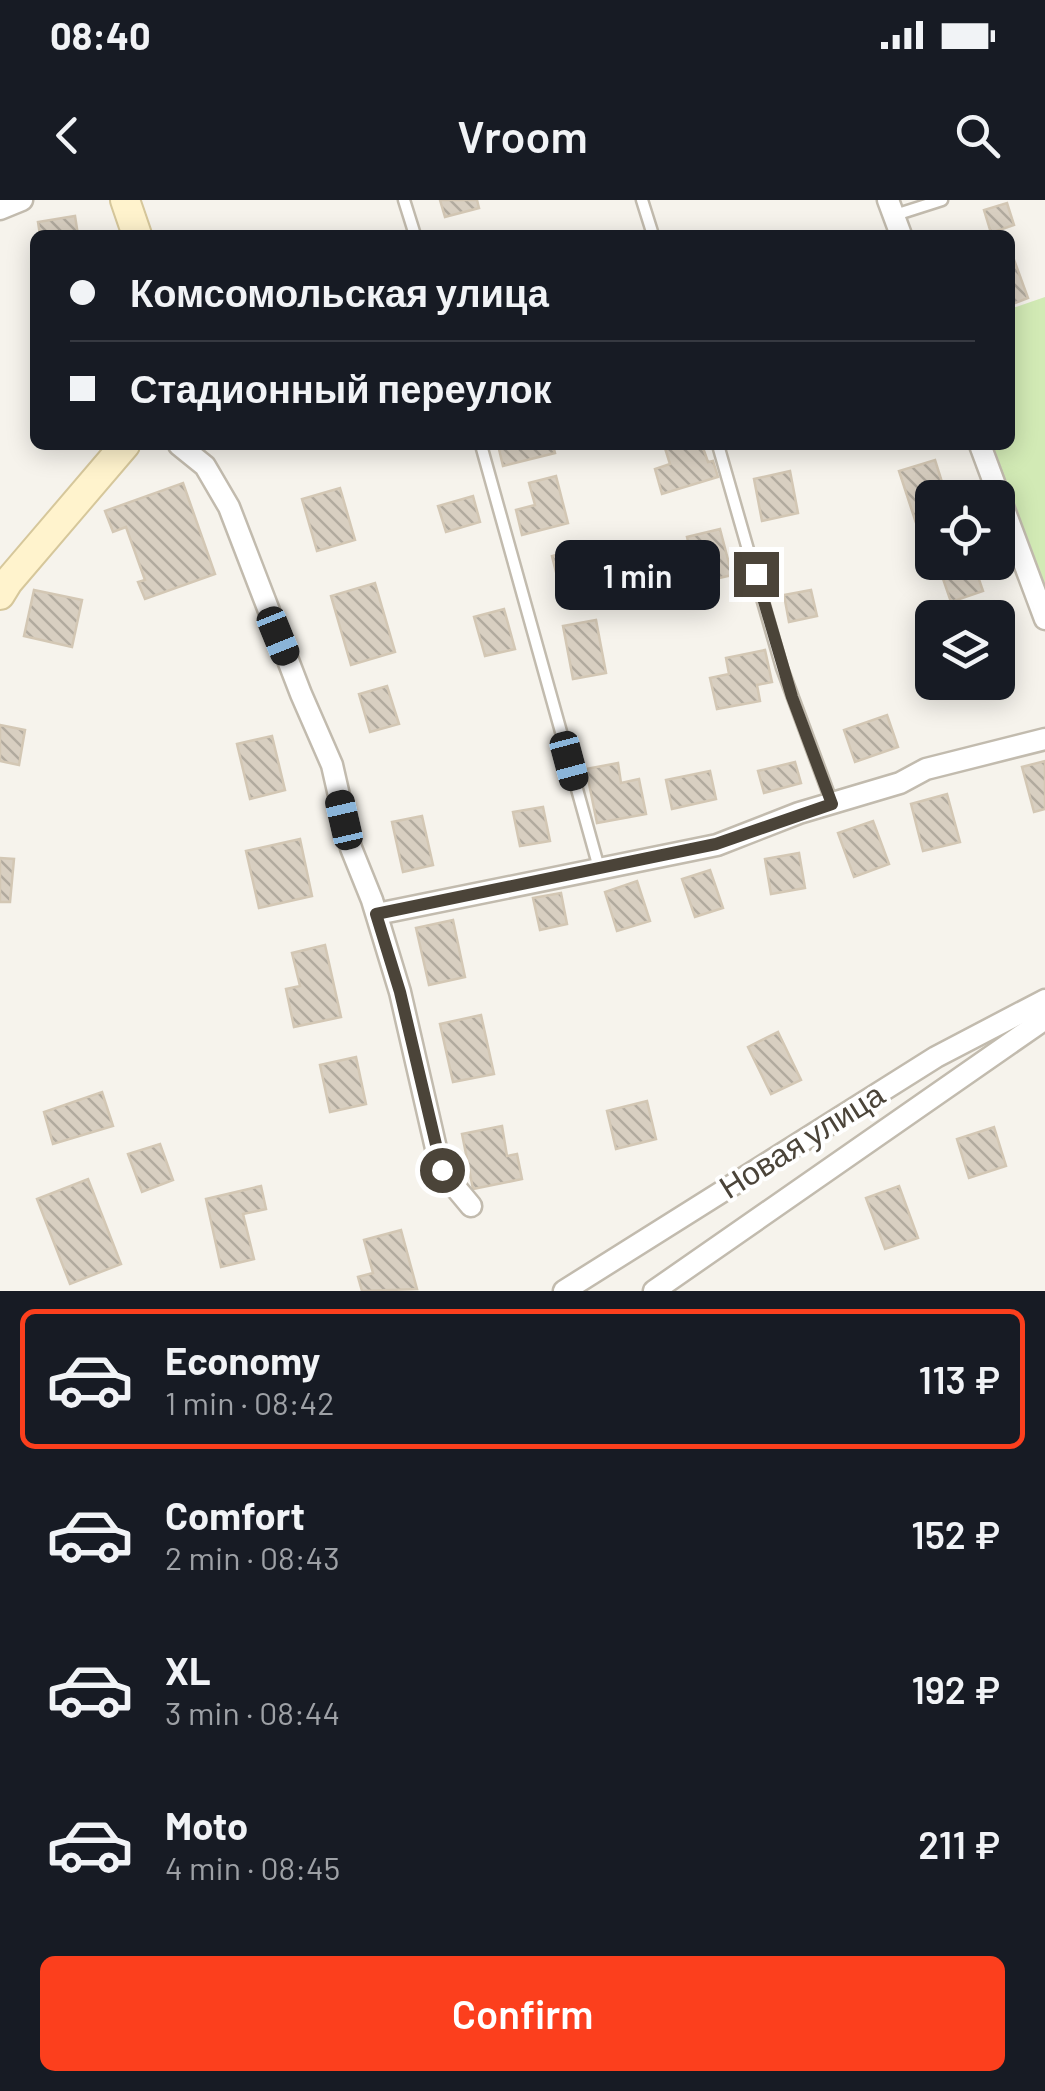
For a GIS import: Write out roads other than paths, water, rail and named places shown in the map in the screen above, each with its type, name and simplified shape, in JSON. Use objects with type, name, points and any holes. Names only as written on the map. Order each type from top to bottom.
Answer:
[{"type":"main road","points":[[125,200],[134,230]]},
{"type":"main road","points":[[0,596],[121,450]]},
{"type":"street","points":[[0,209],[22,200]]},
{"type":"street","points":[[185,450],[206,466],[228,506],[332,766],[351,848],[400,992],[434,1148],[448,1182],[471,1206]]},
{"type":"street","points":[[982,450],[1045,619]]},
{"type":"street","points":[[376,914],[716,844],[900,783],[926,770],[1045,739]]},
{"type":"street","name":"Новая улица","points":[[564,1291],[936,1057],[1045,1000]]},
{"type":"street","name":"Новая улица","points":[[654,1291],[1045,1019]]},
{"type":"lane","points":[[404,200],[413,230]]},
{"type":"lane","points":[[642,200],[651,230]]},
{"type":"lane","points":[[894,217],[942,200]]},
{"type":"lane","points":[[482,450],[599,869]]},
{"type":"lane","points":[[719,450],[787,682],[832,804]]}]
